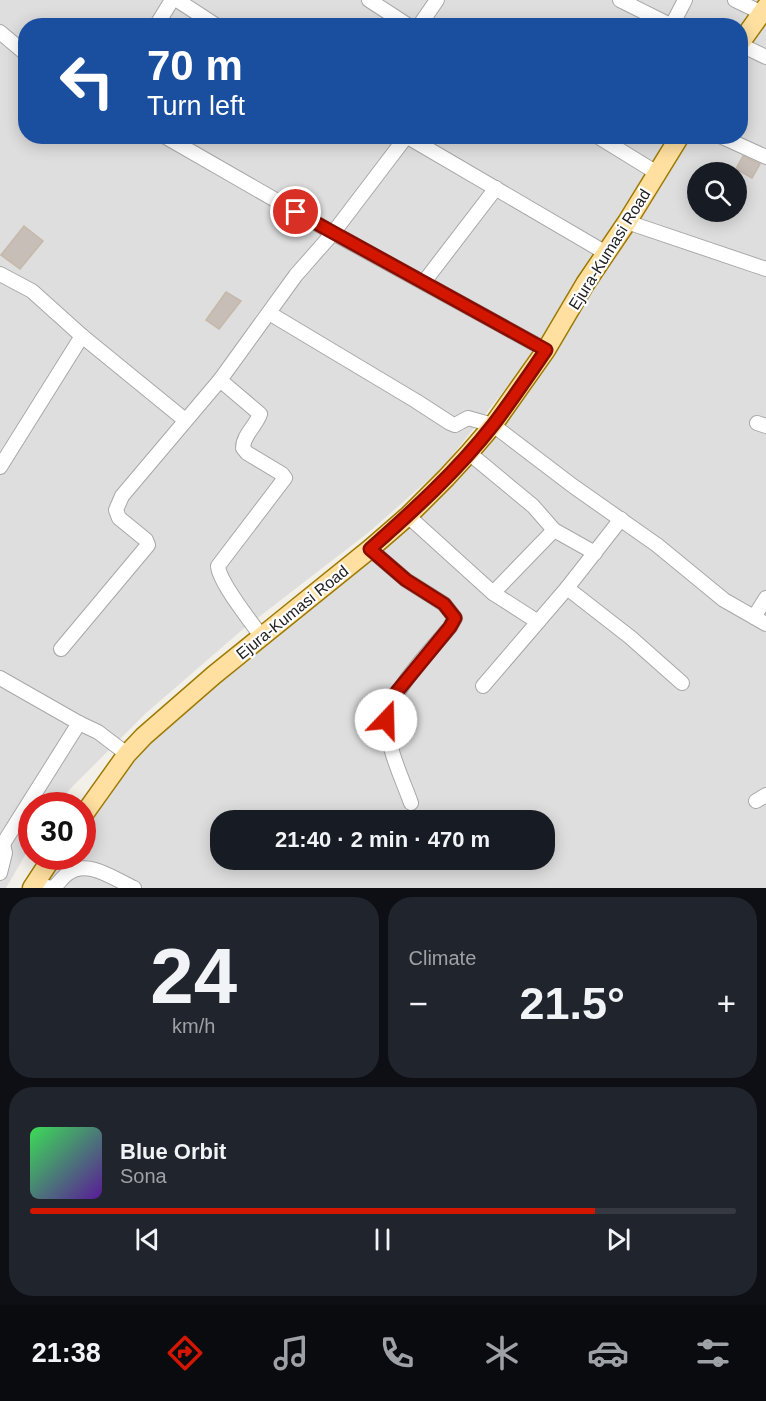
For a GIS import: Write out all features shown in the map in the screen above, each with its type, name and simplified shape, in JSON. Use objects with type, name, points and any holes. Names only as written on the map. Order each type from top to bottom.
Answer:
[{"type":"main road","points":[[748,34],[764,10]]},
{"type":"main road","name":"Ejura-Kumasi Road","points":[[96,797],[127,754],[168,714],[370,549],[408,516],[469,453],[546,350],[585,284],[675,144]]},
{"type":"main road","points":[[33,887],[44,870]]},
{"type":"street","points":[[369,0],[397,18]]},
{"type":"street","points":[[425,18],[437,0]]},
{"type":"street","points":[[620,0],[657,18]]},
{"type":"street","points":[[676,18],[685,0]]},
{"type":"street","points":[[163,18],[179,1],[205,18]]},
{"type":"street","points":[[739,1],[764,10]]},
{"type":"street","points":[[0,32],[18,47]]},
{"type":"street","points":[[748,48],[766,57]]},
{"type":"street","points":[[178,144],[333,233],[546,350]]},
{"type":"street","points":[[61,649],[148,545],[146,540],[119,518],[116,510],[122,496],[220,380],[296,275],[333,233],[401,144]]},
{"type":"street","points":[[418,144],[606,254]]},
{"type":"street","points":[[610,144],[657,173]]},
{"type":"street","points":[[738,144],[766,157]]},
{"type":"street","points":[[424,282],[496,188]]},
{"type":"street","points":[[627,222],[766,269]]},
{"type":"street","points":[[0,274],[32,291],[81,336],[186,420]]},
{"type":"street","points":[[269,313],[450,423],[454,425],[468,418],[492,425],[657,545],[724,600],[760,620],[766,598]]},
{"type":"street","points":[[0,467],[81,336]]},
{"type":"street","points":[[220,380],[260,414],[258,421],[243,442],[243,448],[285,478],[218,566],[218,572],[262,637]]},
{"type":"street","points":[[469,453],[533,506],[554,530],[595,554]]},
{"type":"street","points":[[408,516],[493,592],[538,622]]},
{"type":"street","points":[[483,686],[567,588],[621,519]]},
{"type":"street","points":[[493,592],[554,530]]},
{"type":"street","points":[[370,549],[406,580],[444,604],[455,618],[395,694],[386,720],[395,760],[411,803]]},
{"type":"street","points":[[567,588],[630,637],[682,683]]},
{"type":"street","points":[[0,678],[98,732],[127,754]]},
{"type":"street","points":[[0,873],[5,853],[1,844],[79,723]]},
{"type":"street","points":[[33,887],[53,888],[66,874],[74,870]]},
{"type":"street","points":[[68,888],[76,870]]},
{"type":"street","points":[[96,870],[134,888]]},
{"type":"shaded area","points":[[0,0],[760,0],[748,18],[18,18],[18,144],[669,144],[610,239],[527,362],[443,467],[369,532],[242,630],[145,714],[68,792],[18,792],[18,867],[6,888],[0,888]]},
{"type":"shaded area","points":[[766,16],[766,888],[34,888],[47,870],[96,870],[96,805],[118,775],[192,703],[478,457],[530,391],[584,300],[685,144],[748,144],[748,46]]},
{"type":"building","points":[[743,156],[760,164],[752,178],[747,175],[747,162],[740,162]]},
{"type":"building","points":[[24,226],[43,241],[20,269],[1,255]]},
{"type":"building","points":[[226,292],[241,301],[219,329],[206,320]]},
{"type":"route","points":[[296,212],[546,350],[492,425],[458,465],[408,516],[370,549],[406,580],[444,604],[455,618],[395,694],[386,720]]}]
